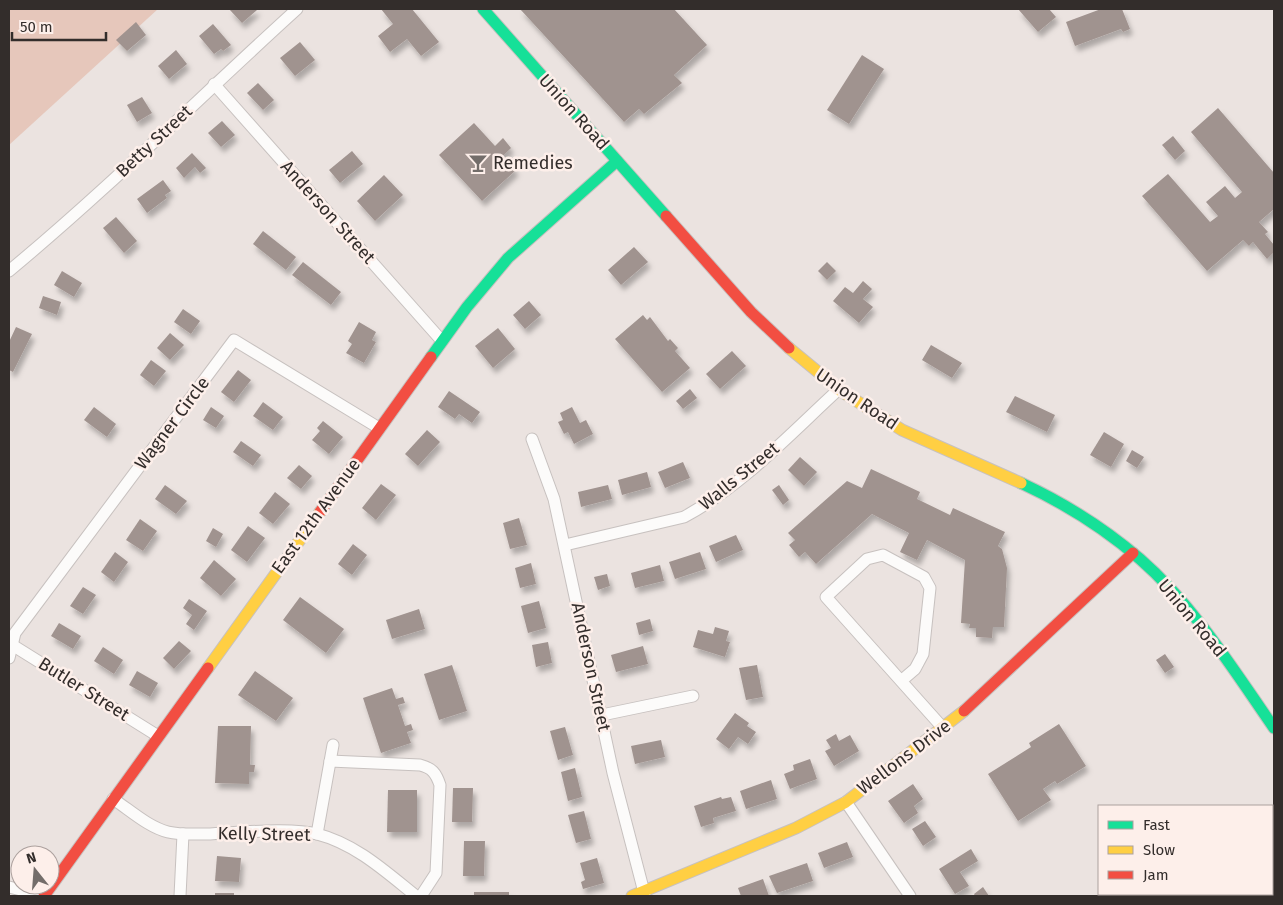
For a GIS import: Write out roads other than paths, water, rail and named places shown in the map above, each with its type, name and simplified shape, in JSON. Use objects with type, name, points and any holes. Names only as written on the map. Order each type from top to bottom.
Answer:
[{"type":"street","name":"Betty Street","points":[[9,271],[64,226],[214,84],[297,9]]},
{"type":"street","name":"Union Road","points":[[483,9],[768,329],[800,360],[838,390],[904,431],[1000,474],[1074,512],[1133,553],[1168,587],[1198,623],[1274,728]]},
{"type":"street","name":"Anderson Street","points":[[214,84],[442,341]]},
{"type":"street","name":"East 12th Avenue","points":[[44,896],[442,341],[508,258],[617,161]]},
{"type":"street","name":"Wagner Circle","points":[[10,644],[15,633],[234,340],[379,428]]},
{"type":"street","name":"Walls Street","points":[[565,545],[684,517],[701,508],[735,484],[838,390]]},
{"type":"street","name":"Anderson Street","points":[[532,439],[547,474],[565,545],[613,773],[644,894]]},
{"type":"street","name":"Wellons Drive","points":[[632,896],[644,894],[796,828],[846,802],[943,728],[1133,553]]},
{"type":"street","points":[[901,681],[915,669],[923,654],[930,588],[924,577],[882,555],[867,559],[826,597],[901,681],[943,728]]},
{"type":"street","points":[[9,658],[10,644]]},
{"type":"street","name":"Butler Street","points":[[10,644],[158,736]]},
{"type":"street","points":[[602,715],[693,696]]},
{"type":"street","points":[[317,834],[333,745]]},
{"type":"street","points":[[330,761],[420,765],[429,767],[436,775],[440,785],[436,873],[421,896]]},
{"type":"street","name":"Kelly Street","points":[[113,799],[157,828],[183,834],[269,832],[317,834],[351,848],[378,865],[416,896]]},
{"type":"street","points":[[846,802],[910,896]]},
{"type":"street","points":[[180,896],[183,834]]},
{"type":"street","points":[[9,887],[44,896]]},
{"type":"place","name":"Remedies","points":[[478,163]]}]
